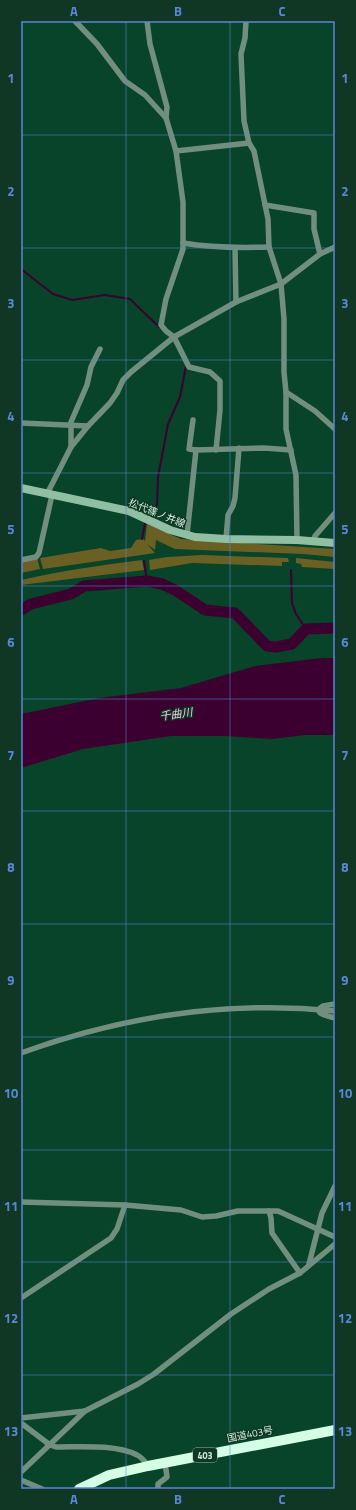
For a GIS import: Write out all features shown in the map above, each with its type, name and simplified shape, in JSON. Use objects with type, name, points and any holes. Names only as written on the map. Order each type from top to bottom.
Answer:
[{"type":"highway","name":"国道403号","points":[[79,1489],[109,1475],[148,1466],[335,1430]]},
{"type":"main road","name":"松代篠ノ井線","points":[[21,488],[129,511],[170,530],[206,539],[297,540],[335,543]]},
{"type":"street","points":[[75,21],[97,44],[125,82],[145,95],[166,118]]},
{"type":"street","points":[[147,21],[150,44],[167,107],[166,118],[176,151],[183,197],[183,249],[166,299],[161,325],[174,337],[189,367],[210,372],[220,381],[220,410],[216,450]]},
{"type":"street","points":[[246,21],[245,38],[241,54],[244,121],[249,143],[256,156],[268,219],[269,247],[281,284],[284,319],[286,429],[296,475],[297,540]]},
{"type":"street","points":[[176,151],[249,143]]},
{"type":"street","points":[[265,205],[314,213],[314,229],[320,254]]},
{"type":"street","points":[[183,243],[235,248],[269,247]]},
{"type":"street","points":[[21,560],[36,557],[39,553],[50,494],[71,447],[88,426],[110,403],[123,380],[131,372],[174,337],[236,302],[281,284],[320,254],[335,247]]},
{"type":"street","points":[[235,248],[236,302]]},
{"type":"street","points":[[71,447],[70,425],[87,385],[91,367],[100,349]]},
{"type":"street","points":[[286,392],[315,411],[335,429]]},
{"type":"street","points":[[193,420],[189,449],[216,450],[264,448],[291,450]]},
{"type":"street","points":[[21,423],[88,426]]},
{"type":"street","points":[[226,539],[228,514],[233,506],[235,498],[239,448]]},
{"type":"street","points":[[187,535],[196,450]]},
{"type":"street","points":[[313,541],[315,536],[335,513]]},
{"type":"street","points":[[318,1010],[323,1006],[335,1004]]},
{"type":"street","points":[[21,1053],[73,1035],[146,1018],[198,1010],[265,1008],[335,1012]]},
{"type":"street","points":[[318,1010],[319,1013],[323,1015],[335,1018]]},
{"type":"street","points":[[309,1264],[326,1204],[335,1186]]},
{"type":"street","points":[[21,1202],[125,1205],[181,1210],[202,1217],[216,1216],[238,1211],[278,1211],[335,1237]]},
{"type":"street","points":[[21,1298],[111,1238],[117,1229],[125,1205]]},
{"type":"street","points":[[269,1211],[272,1233],[300,1272]]},
{"type":"street","points":[[21,1472],[85,1411],[138,1384],[154,1374],[241,1308],[269,1289],[300,1272],[335,1244]]},
{"type":"street","points":[[21,1418],[85,1411]]},
{"type":"street","points":[[21,1423],[50,1445],[56,1447],[96,1447],[124,1450],[139,1455],[148,1466]]},
{"type":"street","points":[[158,1489],[158,1484],[166,1477],[165,1463]]},
{"type":"street","points":[[21,1480],[42,1489]]},
{"type":"shaded area","points":[[147,524],[181,539],[335,549],[335,557],[303,554],[175,549],[156,540],[155,550],[147,544],[155,553],[43,569],[40,558],[101,548],[110,551],[131,548],[136,540],[143,539],[145,541]]},
{"type":"shaded area","points":[[202,555],[288,558],[289,562],[282,562],[282,566],[192,563],[150,570],[149,560],[167,557]]},
{"type":"shaded area","points":[[37,558],[40,569],[21,573],[21,561]]},
{"type":"shaded area","points":[[296,558],[335,562],[335,569],[302,567],[301,564],[296,563]]},
{"type":"shaded area","points":[[142,560],[144,570],[21,585],[21,580],[81,568]]},
{"type":"water","name":"千曲川","points":[[322,658],[335,658],[335,735],[305,735],[272,739],[224,736],[171,736],[83,749],[21,768],[21,714],[99,698],[181,688],[255,666]]},
{"type":"waterway","points":[[21,269],[53,294],[72,300],[105,295],[130,299],[159,327]]},
{"type":"waterway","points":[[148,515],[149,512],[157,505],[158,477],[168,424],[180,397],[186,366]]},
{"type":"waterway","points":[[142,539],[145,523]]},
{"type":"waterway","points":[[144,561],[147,581]]},
{"type":"waterway","points":[[291,570],[292,603],[296,614],[306,629]]},
{"type":"waterway","points":[[21,610],[31,604],[71,594],[84,586],[147,581],[162,584],[175,590],[205,610],[235,613],[267,646],[276,647],[292,644],[306,629],[335,628]]}]
